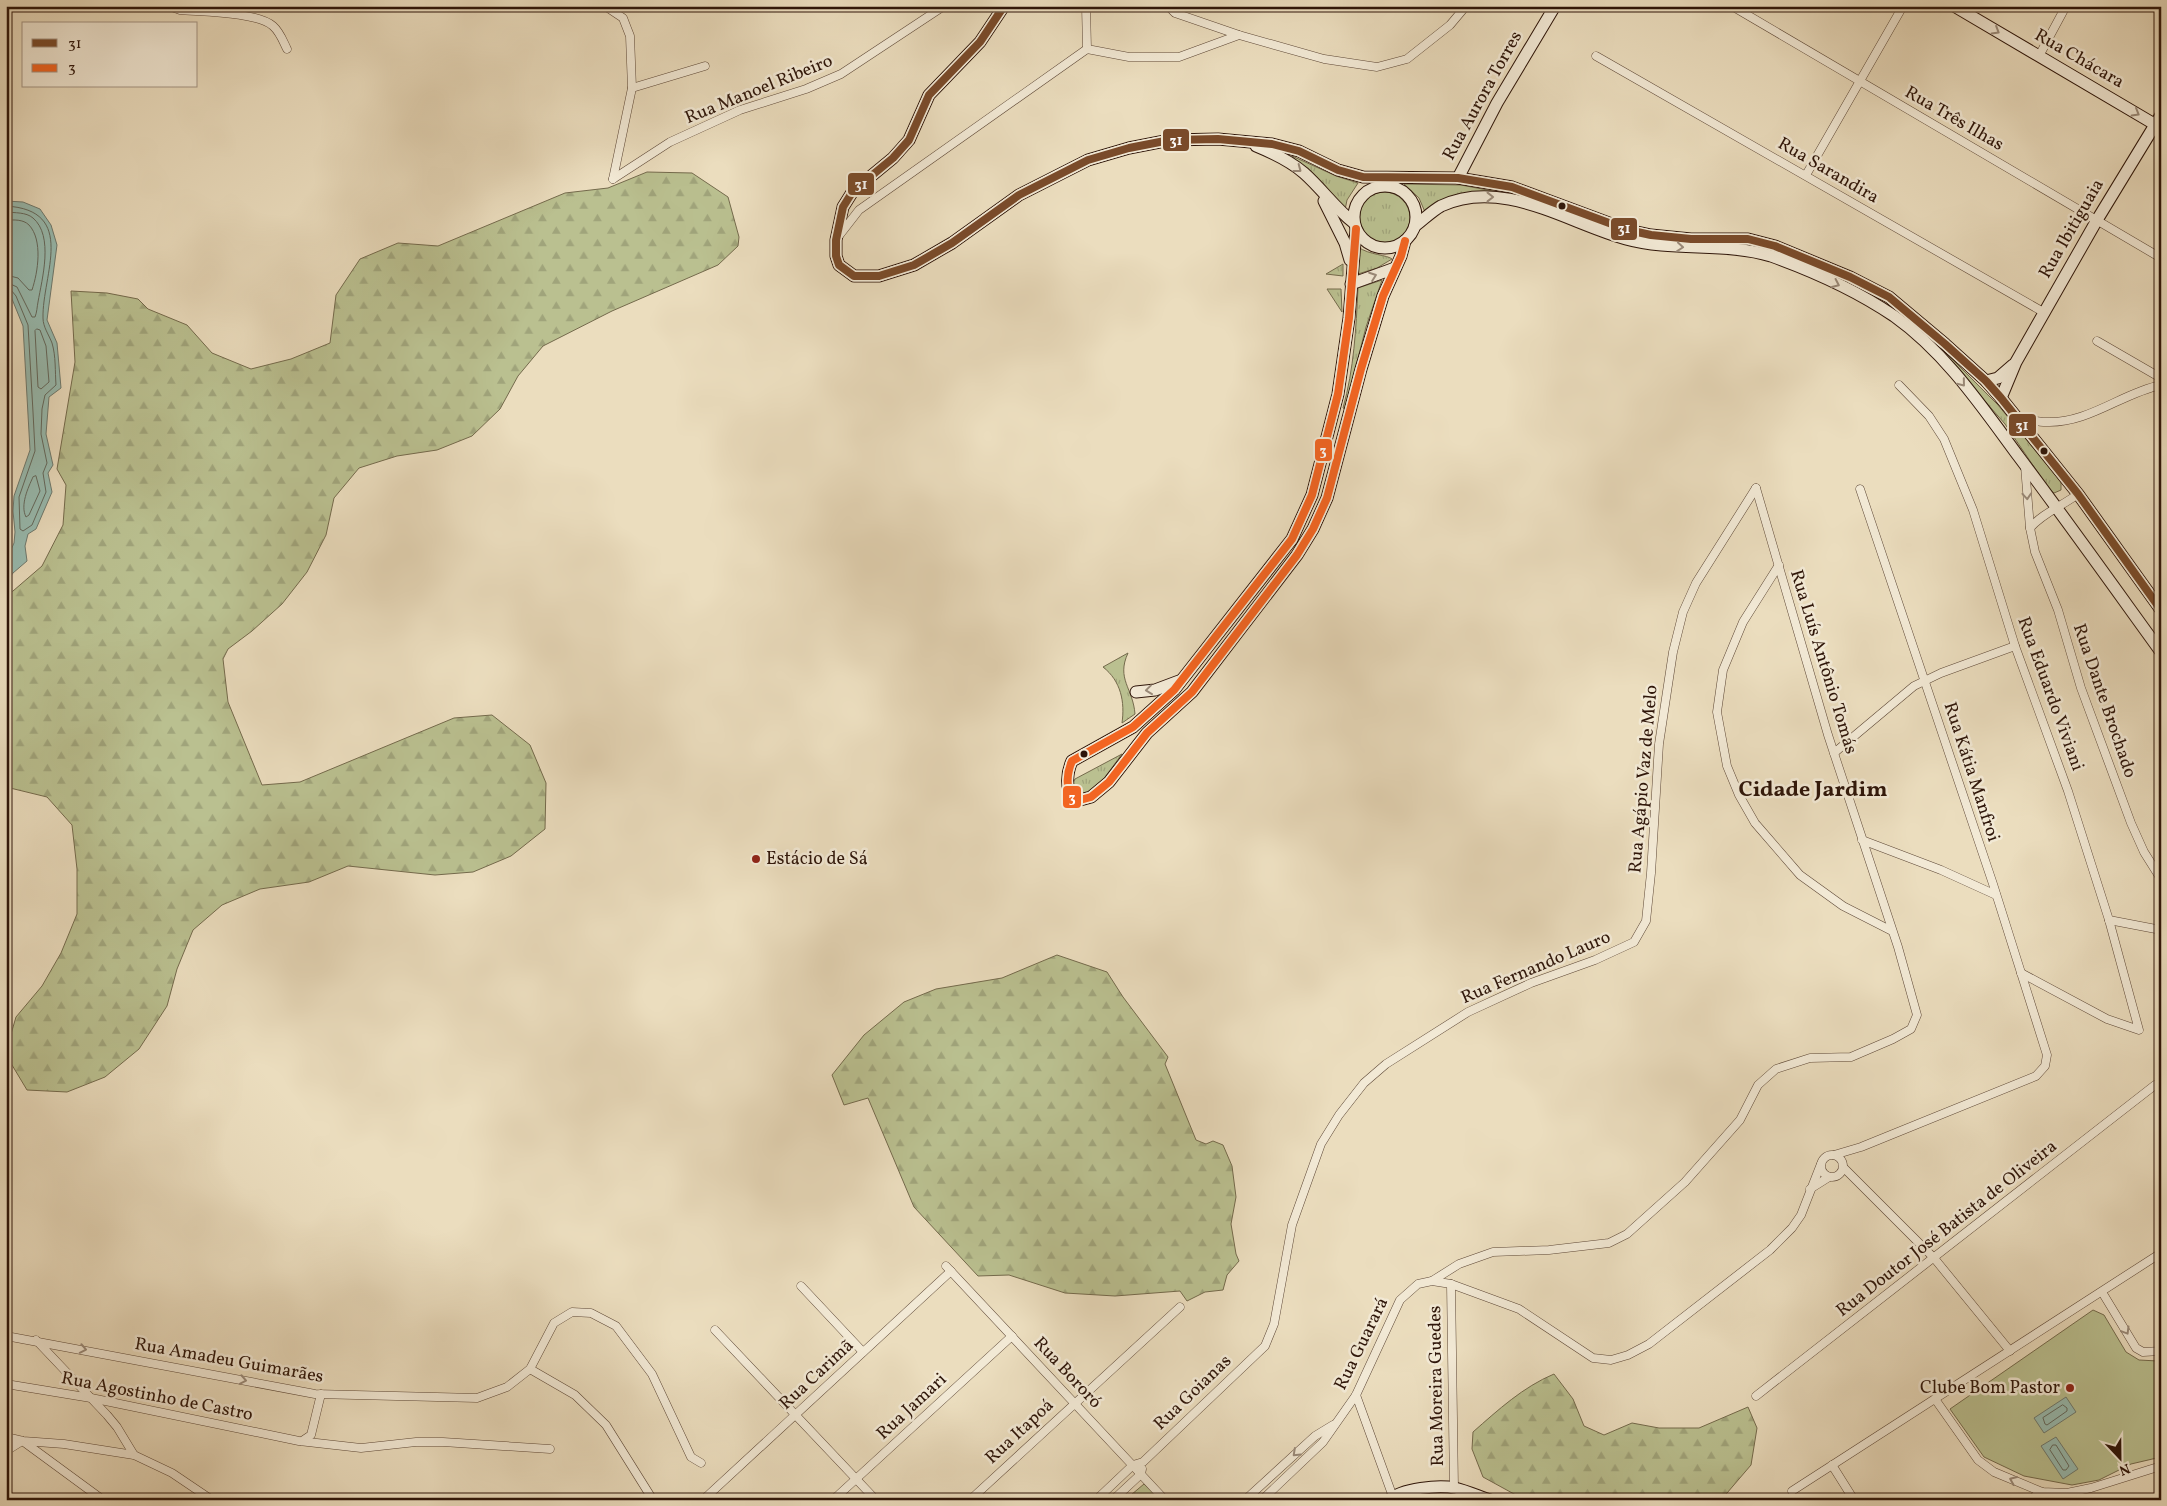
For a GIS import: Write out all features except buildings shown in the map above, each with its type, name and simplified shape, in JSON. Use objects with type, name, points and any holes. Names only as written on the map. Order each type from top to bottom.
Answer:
[{"type":"street","points":[[169,6],[180,10],[256,17],[268,22],[278,31],[287,50]]},
{"type":"street","name":"Rua Manoel Ribeiro","points":[[605,6],[622,18],[629,28],[632,88],[613,179],[670,142],[740,110],[841,74],[944,6]]},
{"type":"street","points":[[1004,6],[980,42],[929,95],[909,140],[892,158],[853,191],[843,207],[836,240],[839,265],[845,272],[854,276],[879,276],[914,265],[952,242],[1019,195],[1088,160],[1129,148],[1170,140],[1218,139],[1272,144],[1299,151],[1338,170],[1363,176],[1385,186],[1403,191],[1415,207],[1417,216],[1415,226]]},
{"type":"street","points":[[1086,6],[1087,49]]},
{"type":"street","points":[[1168,6],[1175,13],[1239,36],[1324,59],[1377,67],[1407,59],[1450,25],[1466,6]]},
{"type":"street","name":"Rua Aurora Torres","points":[[1458,178],[1497,103],[1555,6]]},
{"type":"street","name":"Rua Três Ilhas","points":[[1732,6],[2161,258]]},
{"type":"street","points":[[1806,175],[1903,6]]},
{"type":"street","name":"Rua Chácara","points":[[1954,6],[2039,56],[2159,122]]},
{"type":"street","points":[[2039,56],[2066,6]]},
{"type":"street","points":[[836,240],[859,210],[1087,49],[1129,57],[1178,57],[1239,36]]},
{"type":"street","name":"Rua Sarandira","points":[[1596,56],[2044,313]]},
{"type":"street","points":[[632,88],[705,66]]},
{"type":"street","name":"Rua Ibitiguaia","points":[[2001,398],[2016,362],[2097,220],[2159,122]]},
{"type":"street","points":[[1248,143],[1277,155],[1303,173],[1355,226],[1369,244],[1378,247],[1397,246],[1405,241]]},
{"type":"street","points":[[1363,176],[1458,178],[1512,188],[1628,230],[1651,235],[1748,239],[1775,246],[1850,277],[1889,297],[1914,316],[1986,381],[2001,398],[2078,494],[2161,610]]},
{"type":"street","points":[[1402,177],[1385,186],[1365,192],[1359,199],[1354,214],[1355,226],[1349,318],[1338,394],[1312,495],[1292,539],[1174,690],[1143,719],[1072,761],[1068,777],[1069,794],[1073,798],[1080,800],[1096,794],[1109,782],[1146,733],[1192,692],[1291,563],[1313,529],[1327,498],[1361,369],[1383,296],[1395,268],[1410,241],[1431,219],[1469,197]]},
{"type":"street","points":[[1315,184],[1345,243],[1352,266]]},
{"type":"street","points":[[1401,256],[1405,241],[1415,226],[1438,208],[1452,201],[1469,197],[1506,197],[1628,240],[1690,248],[1744,250],[1769,256],[1859,295],[1894,317],[1942,358],[2058,508],[2161,652]]},
{"type":"street","points":[[1351,284],[1395,268]]},
{"type":"street","points":[[2097,341],[2161,378]]},
{"type":"street","name":"Rua Ibitiguaia","points":[[1986,381],[2004,374],[2016,362]]},
{"type":"street","name":"Rua Eduardo Viviani","points":[[1899,385],[1929,416],[1944,439],[1973,510],[2015,646],[2068,791],[2109,920],[2139,1030],[2107,1019],[2021,973]]},
{"type":"street","points":[[2015,416],[2045,422],[2061,421],[2087,415],[2146,388],[2161,385]]},
{"type":"street","name":"Rua Dante Brochado","points":[[2025,465],[2030,528],[2035,552],[2058,610],[2081,688],[2131,823],[2157,868],[2161,879]]},
{"type":"street","name":"Rua Luís Antônio Tomás","points":[[1756,488],[1834,753],[1892,931],[1917,1015]]},
{"type":"street","name":"Rua Agápio Vaz de Melo","points":[[1634,942],[1646,921],[1659,744],[1673,652],[1683,612],[1696,583],[1756,488]]},
{"type":"street","name":"Rua Kátia Manfroi","points":[[1860,489],[1996,895],[2047,1055],[2045,1066],[2036,1076],[1861,1147]]},
{"type":"street","points":[[2030,528],[2038,518],[2058,508],[2078,494]]},
{"type":"street","points":[[1779,565],[1743,622],[1724,670],[1717,712],[1727,766],[1739,795],[1755,823],[1800,875],[1843,906],[1892,931]]},
{"type":"street","points":[[1834,753],[1914,686],[2015,646]]},
{"type":"street","points":[[1136,692],[1170,686],[1178,682],[1191,669]]},
{"type":"street","points":[[1143,719],[1146,733]]},
{"type":"street","points":[[1862,840],[1941,870],[1996,895]]},
{"type":"street","points":[[2109,920],[2161,930]]},
{"type":"street","name":"Rua Fernando Lauro","points":[[1264,1346],[1274,1324],[1292,1225],[1321,1144],[1364,1083],[1386,1064],[1468,1012],[1531,983],[1595,960],[1634,942]]},
{"type":"street","name":"Rua Guarará","points":[[1262,1500],[1323,1442],[1356,1395],[1400,1300],[1418,1284],[1432,1281],[1459,1264],[1493,1252],[1549,1250],[1609,1243],[1628,1234],[1691,1175],[1740,1120],[1758,1085],[1776,1069],[1810,1058],[1851,1057],[1911,1029],[1917,1015]]},
{"type":"street","name":"Rua Doutor José Batista de Oliveira","points":[[1756,1396],[2155,1085]]},
{"type":"street","points":[[1432,1281],[1450,1284],[1519,1309],[1592,1358],[1611,1360],[1628,1355],[1649,1344],[1770,1250],[1792,1228],[1801,1214],[1810,1189],[1825,1158],[1861,1147]]},
{"type":"street","points":[[1810,1189],[1829,1177],[1838,1176],[1843,1164],[1861,1147]]},
{"type":"street","points":[[1834,1155],[1934,1258],[2010,1351]]},
{"type":"street","points":[[1821,1164],[1823,1173],[1829,1177]]},
{"type":"street","points":[[1792,1491],[2161,1253]]},
{"type":"street","name":"Rua Bororó","points":[[949,1268],[1165,1500]]},
{"type":"street","name":"Rua Carimã","points":[[703,1500],[712,1494],[863,1352],[949,1268]]},
{"type":"street","name":"Rua Moreira Guedes","points":[[1450,1284],[1454,1488]]},
{"type":"street","points":[[801,1286],[863,1352]]},
{"type":"street","points":[[2102,1292],[2136,1348],[2143,1352],[2161,1351]]},
{"type":"street","name":"Rua Itapoá","points":[[970,1500],[1180,1307]]},
{"type":"street","name":"Rua Amadeu Guimarães","points":[[6,1336],[322,1394],[477,1398],[507,1387],[530,1369],[554,1323],[572,1312],[591,1313],[616,1326],[652,1374],[691,1457],[701,1463]]},
{"type":"street","points":[[716,1330],[876,1500]]},
{"type":"street","name":"Rua Jamari","points":[[833,1500],[1012,1336]]},
{"type":"street","points":[[36,1340],[118,1427],[134,1454]]},
{"type":"street","name":"Rua Goianas","points":[[1096,1500],[1133,1466],[1143,1462],[1264,1346]]},
{"type":"street","points":[[530,1369],[575,1395],[606,1425],[652,1500]]},
{"type":"street","name":"Rua Agostinho de Castro","points":[[6,1384],[91,1398],[302,1441],[361,1448],[416,1442],[443,1442],[550,1449]]},
{"type":"street","points":[[302,1441],[311,1435],[322,1394]]},
{"type":"street","points":[[1356,1395],[1393,1499],[1418,1489],[1454,1488],[1490,1500]]},
{"type":"street","points":[[1935,1399],[1944,1415],[1978,1460],[1994,1472],[2042,1492],[2067,1493],[2091,1488],[2161,1466]]},
{"type":"street","name":"Rua Guarará","points":[[1246,1500],[1315,1436],[1335,1424]]},
{"type":"street","points":[[6,1437],[23,1441],[64,1444],[134,1454],[172,1473],[212,1500]]},
{"type":"street","points":[[6,1451],[23,1441]]},
{"type":"street","points":[[23,1441],[104,1500]]},
{"type":"street","points":[[1113,1500],[1141,1474],[1143,1462]]},
{"type":"street","points":[[1832,1465],[1854,1500]]},
{"type":"street","points":[[1282,1466],[1290,1473]]},
{"type":"street","points":[[2029,1500],[2042,1492]]},
{"type":"green space","points":[[1292,156],[1336,176],[1358,183],[1347,200],[1345,210]]},
{"type":"green space","points":[[647,172],[692,173],[728,197],[739,237],[738,246],[718,265],[612,311],[543,346],[518,376],[500,409],[472,436],[437,450],[397,456],[359,468],[334,498],[326,535],[307,572],[282,604],[252,631],[228,649],[223,659],[228,702],[262,785],[300,782],[454,718],[492,715],[530,745],[546,783],[545,829],[511,856],[473,872],[435,875],[348,866],[309,882],[260,889],[222,905],[193,930],[177,969],[167,1006],[139,1049],[105,1077],[67,1092],[27,1090],[6,1055],[6,1051],[16,1017],[42,986],[61,953],[77,914],[77,869],[72,825],[47,797],[6,787],[6,597],[42,566],[63,525],[66,485],[57,469],[75,362],[71,291],[107,293],[138,299],[148,309],[187,325],[212,353],[251,369],[291,359],[330,343],[336,295],[360,259],[398,243],[438,246],[565,193],[608,188]]},
{"type":"green space","points":[[1404,184],[1461,185],[1519,196],[1504,194],[1425,212],[1419,198]]},
{"type":"green space","points":[[1384,192],[1394,194],[1402,200],[1408,208],[1410,218],[1408,228],[1402,236],[1394,242],[1384,244],[1374,242],[1366,236],[1360,228],[1358,218],[1360,208],[1366,200],[1374,194]]},
{"type":"green space","points":[[1358,247],[1367,252],[1392,259],[1377,268],[1358,274]]},
{"type":"green space","points":[[1343,264],[1343,276],[1326,274]]},
{"type":"green space","points":[[1382,280],[1366,327],[1345,409],[1343,408],[1350,379],[1354,349],[1358,288]]},
{"type":"green space","points":[[1327,289],[1341,289],[1342,312]]},
{"type":"green space","points":[[1943,350],[1998,405],[2061,482],[2061,490],[2054,493],[2049,489],[2005,424],[1942,352]]},
{"type":"green space","points":[[1128,653],[1124,677],[1134,705],[1135,714],[1122,723],[1123,707],[1118,685],[1103,667]]},
{"type":"green space","points":[[1122,754],[1097,788],[1084,795],[1076,791],[1073,783],[1075,779]]},
{"type":"green space","points":[[1057,955],[1107,972],[1123,997],[1168,1057],[1165,1064],[1196,1140],[1206,1144],[1213,1141],[1223,1145],[1232,1166],[1236,1197],[1231,1224],[1239,1261],[1227,1275],[1223,1290],[1205,1292],[1187,1301],[1180,1291],[1115,1296],[1065,1293],[1009,1275],[978,1276],[914,1207],[868,1098],[844,1105],[832,1075],[864,1035],[904,1002],[936,989],[1002,978]]},
{"type":"green space","name":"Clube Bom Pastor","points":[[2093,1310],[2104,1315],[2126,1352],[2139,1360],[2158,1361],[2161,1368],[2161,1457],[2131,1464],[2099,1480],[2072,1485],[2024,1476],[1984,1457],[1950,1409]]},
{"type":"green space","points":[[1554,1374],[1573,1399],[1584,1426],[1604,1435],[1632,1423],[1659,1428],[1699,1428],[1748,1407],[1757,1428],[1751,1465],[1721,1500],[1525,1500],[1483,1477],[1472,1449],[1473,1432],[1521,1392]]},
{"type":"green space","points":[[1144,1484],[1161,1500],[1125,1500]]},
{"type":"water","points":[[6,201],[23,202],[40,209],[51,225],[57,245],[47,320],[57,343],[61,388],[49,397],[46,434],[53,465],[48,473],[52,492],[36,529],[28,534],[25,546],[27,561],[13,573],[6,583],[6,553],[10,552],[14,543],[14,496],[30,450],[23,326],[12,299],[6,291]]},
{"type":"water","points":[[2066,1397],[2076,1412],[2044,1433],[2034,1418]]},
{"type":"water","points":[[2056,1437],[2078,1469],[2063,1479],[2041,1446]]},
{"type":"transit line","name":"31","points":[[1004,6],[980,42],[929,95],[909,140],[893,158],[853,191],[843,207],[836,240],[836,256],[839,265],[854,276],[879,276],[914,265],[952,243],[1019,195],[1088,160],[1129,148],[1170,140],[1218,139],[1272,144],[1299,151],[1338,170],[1363,177],[1458,178],[1512,187],[1628,230],[1651,235],[1691,239],[1748,239],[1775,246],[1850,277],[1889,297],[1945,344],[1986,381],[2001,398],[2078,494],[2161,610]]},
{"type":"transit line","name":"3","points":[[1356,229],[1349,318],[1338,394],[1312,495],[1292,539],[1174,690],[1133,727],[1072,761],[1068,780],[1070,794],[1073,798],[1080,800],[1091,797],[1109,782],[1147,733],[1192,692],[1297,555],[1313,529],[1327,498],[1361,369],[1383,296],[1401,256],[1405,241]]},
{"type":"place","name":"Estácio de Sá","points":[[756,859]]},
{"type":"place","name":"Clube Bom Pastor","points":[[2070,1388]]},
{"type":"district","name":"Cidade Jardim","points":[[1813,790]]}]
